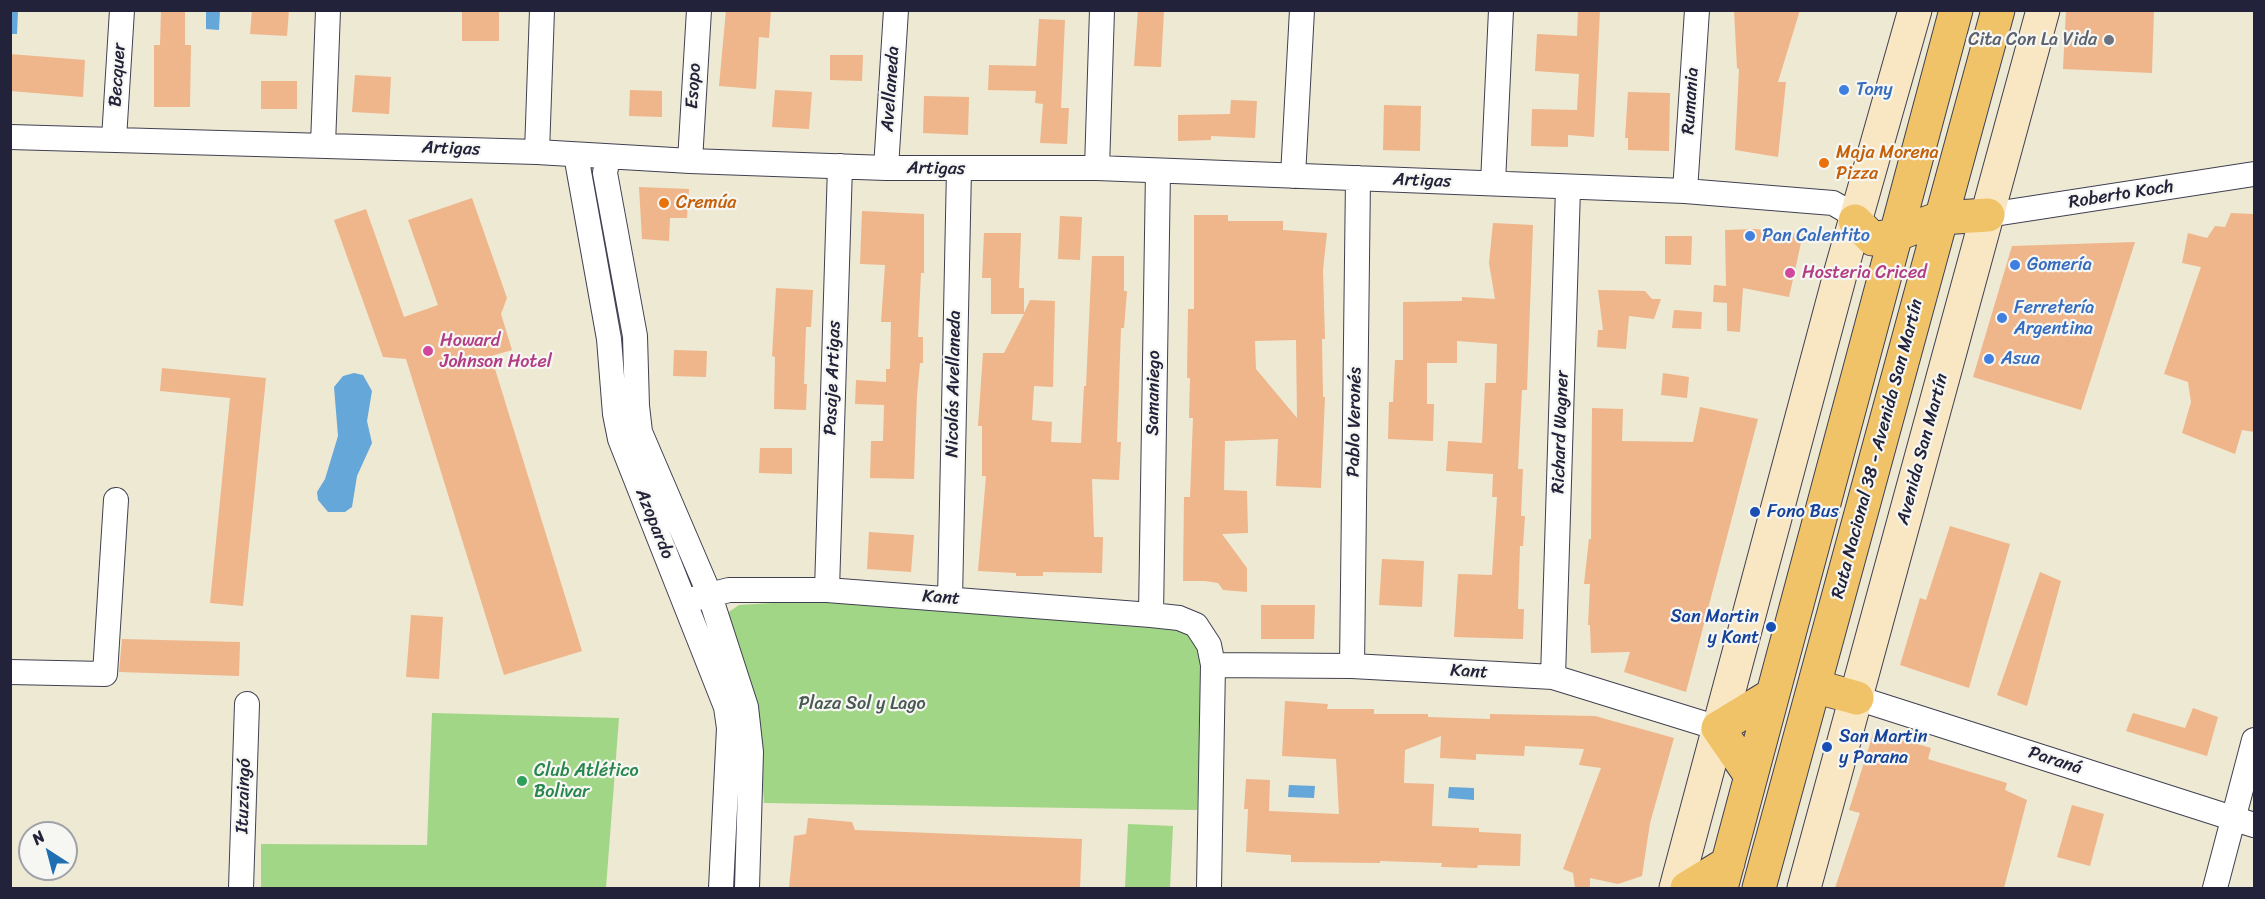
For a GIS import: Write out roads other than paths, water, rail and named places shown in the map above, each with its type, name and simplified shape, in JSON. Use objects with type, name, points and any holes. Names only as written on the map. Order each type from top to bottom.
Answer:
[{"type":"main road","points":[[1687,888],[1724,875],[1773,695],[1878,237],[1915,10]]},
{"type":"main road","points":[[1676,888],[1718,728],[1878,237],[1956,10]]},
{"type":"main road","name":"Ruta Nacional 38 - Avenida San Martín","points":[[1759,888],[1998,10]]},
{"type":"main road","name":"Avenida San Martín","points":[[1804,888],[2043,10]]},
{"type":"main road","points":[[1878,237],[1940,218],[1988,215]]},
{"type":"main road","points":[[1878,237],[1906,271],[1909,287],[1881,394],[1888,412]]},
{"type":"main road","points":[[1814,686],[1857,698]]},
{"type":"main road","points":[[1718,728],[1773,695]]},
{"type":"main road","points":[[1718,728],[1750,776]]},
{"type":"street","name":"Becquer","points":[[114,139],[122,10]]},
{"type":"street","points":[[323,145],[328,10]]},
{"type":"street","points":[[537,152],[542,10]]},
{"type":"street","name":"Esopo","points":[[690,161],[699,10]]},
{"type":"street","name":"Avellaneda","points":[[886,168],[896,10]]},
{"type":"street","points":[[1097,168],[1102,10]]},
{"type":"street","points":[[1293,176],[1302,10]]},
{"type":"street","points":[[1493,183],[1502,10]]},
{"type":"street","name":"Rumania","points":[[1685,191],[1697,10]]},
{"type":"street","name":"Artigas","points":[[10,137],[537,152],[690,161],[886,168],[1097,168],[1685,191],[1833,203],[1878,237]]},
{"type":"street","name":"Azopardo","points":[[576,155],[609,339],[615,414],[620,439],[726,707],[729,728],[721,888]]},
{"type":"street","name":"Azopardo","points":[[608,157],[605,173],[635,336],[640,432],[709,593],[750,726],[747,888]]},
{"type":"street","name":"Pasaje Artigas","points":[[827,590],[840,166]]},
{"type":"street","name":"Nicolás Avellaneda","points":[[950,599],[959,169]]},
{"type":"street","name":"Samaniego","points":[[1151,615],[1158,171]]},
{"type":"street","name":"Roberto Koch","points":[[1988,215],[2254,174]]},
{"type":"street","name":"Pablo Veronés","points":[[1352,666],[1358,178]]},
{"type":"street","name":"Richard Wagner","points":[[1553,677],[1568,188]]},
{"type":"street","points":[[10,672],[105,674],[116,500]]},
{"type":"street","name":"Kant","points":[[686,601],[709,593],[729,590],[827,590],[1179,618],[1196,625],[1209,645],[1213,665],[1352,666],[1553,677],[1718,728]]},
{"type":"street","points":[[1209,888],[1213,665]]},
{"type":"street","name":"Paraná","points":[[1857,698],[2244,821]]},
{"type":"street","name":"Ituzaingó","points":[[241,888],[247,704]]},
{"type":"street","points":[[2215,888],[2244,821],[2254,740]]},
{"type":"water","points":[[11,10],[18,11],[17,34],[11,34]]},
{"type":"water","points":[[206,11],[220,11],[219,30],[206,29]]},
{"type":"water","points":[[354,373],[363,375],[372,391],[367,421],[372,443],[357,476],[352,507],[345,512],[328,512],[318,500],[317,492],[325,479],[338,436],[334,387],[343,376]]},
{"type":"water","points":[[1289,785],[1315,786],[1314,798],[1288,797]]},
{"type":"water","points":[[1449,787],[1474,788],[1474,800],[1448,798]]},
{"type":"place","name":"Cita Con La Vida","points":[[2109,40]]},
{"type":"place","name":"Tony","points":[[1844,90]]},
{"type":"place","name":"Maja Morena Pizza","points":[[1824,163]]},
{"type":"place","name":"Cremúa","points":[[664,203]]},
{"type":"place","name":"Pan Calentito","points":[[1750,236]]},
{"type":"place","name":"Gomería","points":[[2015,265]]},
{"type":"place","name":"Hosteria Criced","points":[[1790,273]]},
{"type":"place","name":"Ferretería Argentina","points":[[2002,318]]},
{"type":"place","name":"Howard Johnson Hotel","points":[[428,351]]},
{"type":"place","name":"Asua","points":[[1989,359]]},
{"type":"place","name":"Fono Bus","points":[[1755,512]]},
{"type":"place","name":"San Martin y Kant","points":[[1771,627]]},
{"type":"place","name":"San Martin y Parana","points":[[1827,747]]},
{"type":"place","name":"Club Atlético Bolivar","points":[[522,781]]},
{"type":"park label","name":"Plaza Sol y Lago","points":[[862,704]]}]
